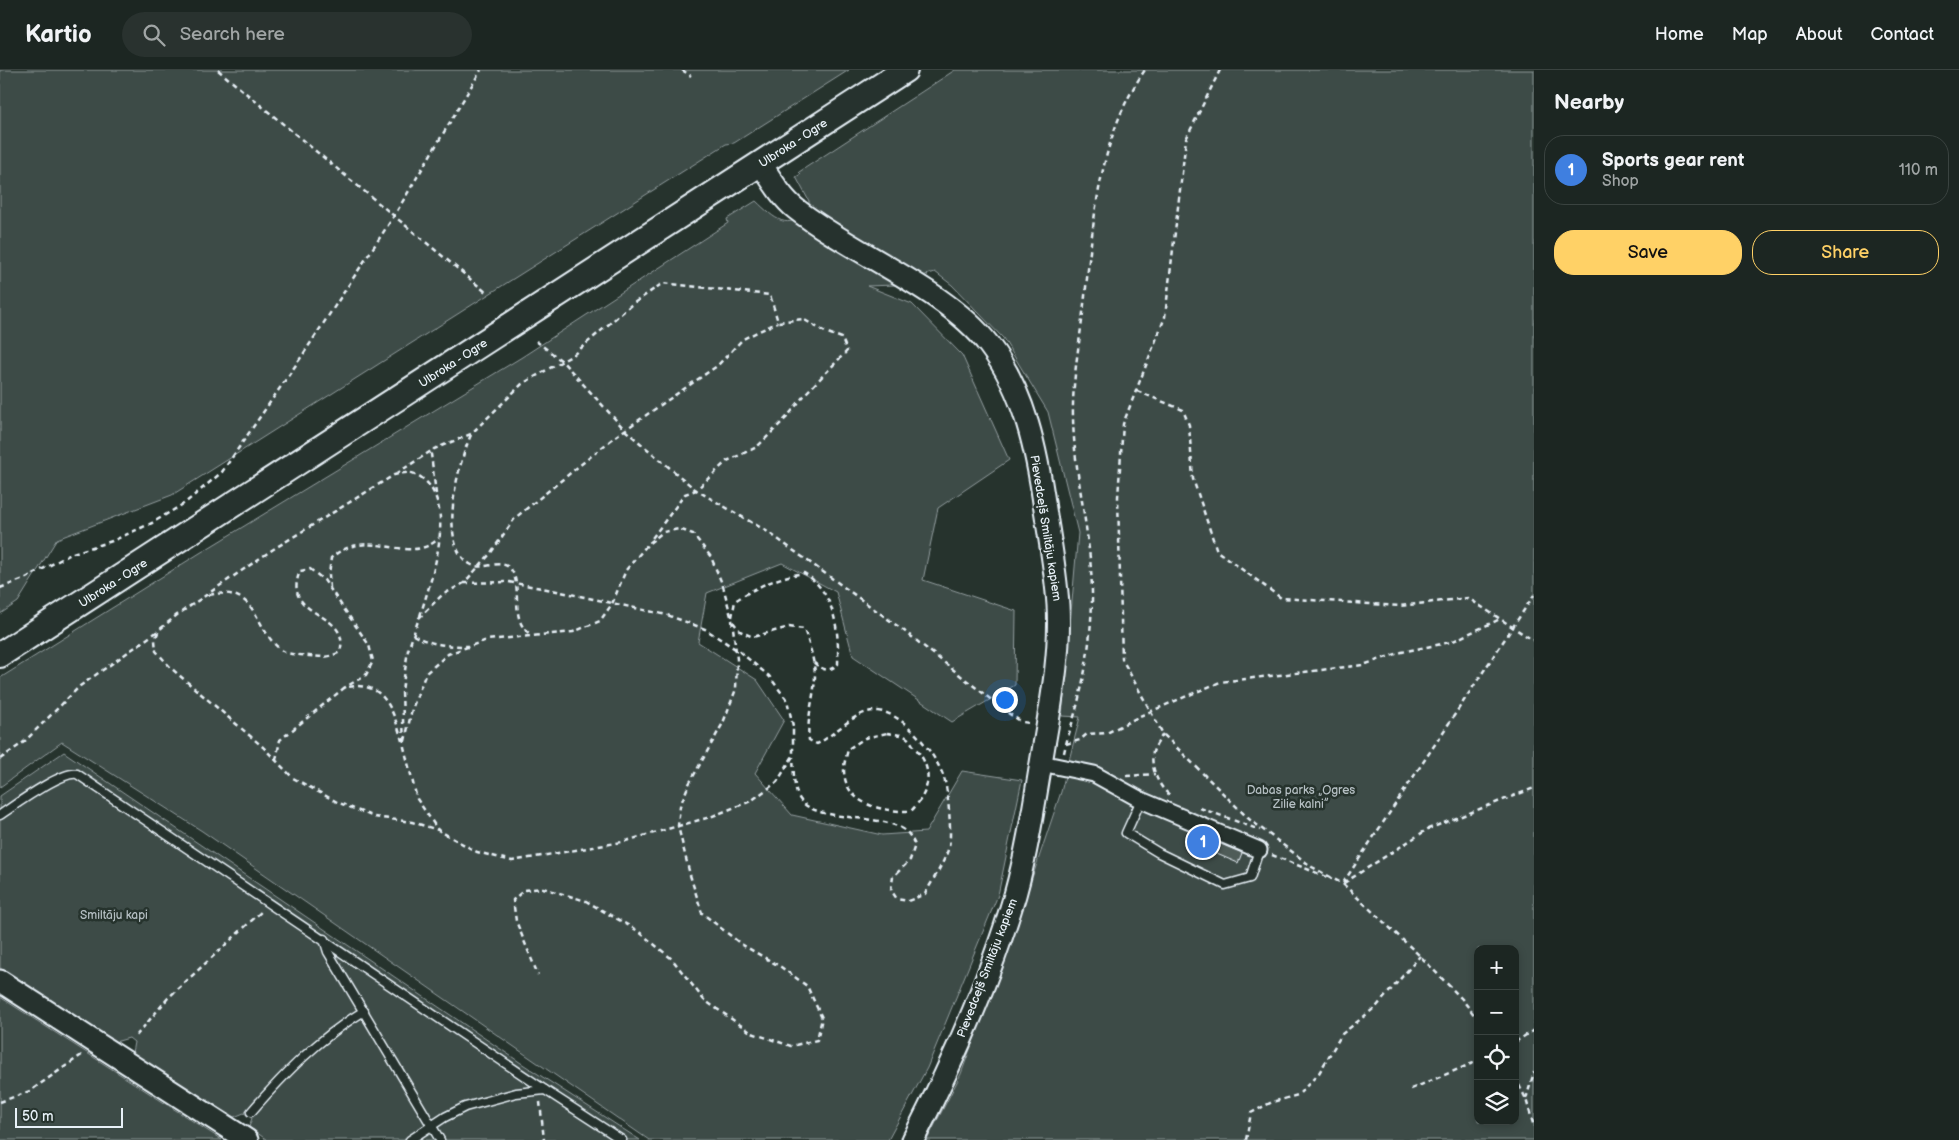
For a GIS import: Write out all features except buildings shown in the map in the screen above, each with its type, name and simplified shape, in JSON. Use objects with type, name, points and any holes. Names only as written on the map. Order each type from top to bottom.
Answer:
[{"type":"main road","name":"Ulbroka - Ogre","points":[[0,655],[906,70]]},
{"type":"street","name":"Pievedceļš Smiltāju kapiem","points":[[761,164],[794,207],[934,296],[968,323],[988,344],[1007,372],[1023,409],[1040,470],[1057,596],[1056,654],[1047,726],[1051,765],[1033,813],[1015,894],[988,973],[937,1092],[912,1140]]},
{"type":"street","points":[[1051,765],[1094,774],[1141,800],[1259,850]]},
{"type":"street","points":[[0,981],[246,1140]]},
{"type":"lane","points":[[0,815],[50,783],[72,773],[77,774],[324,939],[542,1091],[622,1140]]},
{"type":"lane","points":[[1141,800],[1126,833],[1159,853],[1225,885],[1250,878],[1259,850]]},
{"type":"lane","points":[[324,939],[328,952],[440,1140]]},
{"type":"lane","points":[[251,1112],[299,1058],[364,1012]]},
{"type":"lane","points":[[410,1140],[465,1107],[516,1093],[542,1091]]},
{"type":"path","points":[[218,70],[488,293]]},
{"type":"path","points":[[0,588],[72,553],[112,541],[145,526],[185,503],[212,482],[248,436],[394,216],[481,70]]},
{"type":"path","points":[[682,70],[691,76]]},
{"type":"path","points":[[1051,765],[1066,744],[1080,697],[1092,602],[1092,562],[1075,445],[1073,417],[1075,384],[1101,179],[1112,133],[1124,103],[1145,70]]},
{"type":"path","points":[[1220,70],[1186,140],[1165,316],[1123,424],[1118,497],[1122,659],[1163,734],[1264,831],[1312,866],[1343,884],[1420,956],[1462,999],[1474,1015]]},
{"type":"path","points":[[533,635],[527,632],[521,623],[517,608],[514,574],[508,567],[500,563],[479,566],[471,565],[461,555],[454,541],[451,524],[459,476],[466,446],[472,434],[522,384],[573,355],[631,305],[663,283],[770,295],[778,322]]},
{"type":"path","points":[[404,747],[412,710],[426,673],[448,654],[487,640],[572,632],[600,621],[612,604],[626,570],[685,494],[696,490],[728,461],[757,447],[847,351],[842,338],[825,332],[803,319],[778,322],[743,340],[717,366],[626,431],[515,518],[479,566],[464,582],[442,595],[420,618]]},
{"type":"path","points":[[536,341],[562,361],[626,431],[696,490],[768,532],[903,630],[1008,713],[1022,722],[1047,726]]},
{"type":"path","points":[[1137,391],[1183,410],[1189,425],[1193,479],[1217,551],[1281,598],[1400,606],[1468,598],[1534,641]]},
{"type":"path","points":[[0,759],[24,742],[80,686],[205,596],[272,550],[434,449],[472,434]]},
{"type":"path","points":[[404,747],[402,691],[408,650],[431,580],[439,538],[441,514],[430,454],[434,449]]},
{"type":"path","points":[[394,475],[411,473],[425,480],[436,494]]},
{"type":"path","points":[[538,976],[516,921],[513,900],[524,890],[543,888],[586,901],[638,932],[672,959],[704,1000],[752,1033],[791,1046],[817,1040],[822,1018],[808,986],[781,967],[741,944],[702,913],[678,826],[680,806],[689,784],[723,723],[736,689],[732,620],[723,586],[711,557],[693,534],[679,529],[663,532],[648,544]]},
{"type":"path","points":[[330,590],[331,558],[340,550],[356,544],[373,543],[418,550],[430,547],[439,538]]},
{"type":"path","points":[[205,596],[230,593],[240,598],[256,613],[270,637],[284,651],[329,658],[340,652],[343,641],[338,630],[326,619],[309,610],[297,597],[295,583],[300,571],[310,569],[324,580],[370,645],[373,661],[366,675],[344,688],[280,740],[276,760]]},
{"type":"path","points":[[464,582],[516,583],[667,615],[705,629],[735,649],[769,676],[787,700],[793,726],[795,783],[799,798],[809,808],[893,824],[908,832],[915,845],[910,860],[893,877],[891,890],[897,899],[908,901],[925,894],[949,847],[948,810],[944,778],[926,744],[900,719],[876,711],[848,720],[829,738],[817,744],[809,740],[807,727],[815,675],[804,629],[789,627],[753,637],[740,631],[732,620],[735,601],[751,590],[780,577],[804,573],[818,583],[832,608],[839,641],[838,664],[831,670],[823,670],[813,662]]},
{"type":"path","points":[[1343,884],[1534,595]]},
{"type":"path","points":[[1066,744],[1080,740],[1087,734],[1107,733],[1140,716],[1152,713],[1220,682],[1363,665],[1402,652],[1451,642],[1500,619]]},
{"type":"path","points":[[159,630],[155,640],[156,650],[172,669],[276,760],[293,778],[337,802],[374,817],[412,822],[438,830],[477,852],[512,861],[622,842],[678,826],[751,801],[777,782],[793,756]]},
{"type":"path","points":[[413,635],[428,643],[445,646],[472,646]]},
{"type":"path","points":[[344,688],[356,685],[372,688],[385,699],[396,717],[417,799],[438,830]]},
{"type":"path","points":[[886,733],[906,737],[924,758],[928,778],[923,799],[911,811],[889,812],[862,803],[848,787],[844,768],[848,749],[865,738],[886,733]]},
{"type":"path","points":[[1163,734],[1153,752],[1155,774],[1164,790],[1174,797]]},
{"type":"path","points":[[1114,785],[1118,780],[1131,774],[1155,774]]},
{"type":"path","points":[[1343,884],[1428,829],[1534,788]]},
{"type":"path","points":[[1194,806],[1264,831]]},
{"type":"path","points":[[1259,850],[1343,884]]},
{"type":"path","points":[[136,1036],[168,998],[271,904]]},
{"type":"path","points":[[1246,1140],[1251,1114],[1272,1102],[1298,1094],[1319,1074],[1342,1034],[1377,1006],[1420,956]]},
{"type":"path","points":[[1519,1039],[1534,1030]]},
{"type":"path","points":[[0,1102],[30,1091],[97,1044]]},
{"type":"path","points":[[1411,1089],[1474,1063]]},
{"type":"path","points":[[1526,1099],[1534,1072]]},
{"type":"path","points":[[1516,1080],[1526,1099],[1534,1127]]},
{"type":"path","points":[[542,1091],[544,1140]]},
{"type":"green space","points":[[0,70],[849,70],[734,143],[726,144],[172,495],[57,539],[18,602],[0,614]]},
{"type":"green space","name":"Dabas parks „Ogres Zilie kalni”","points":[[955,70],[1534,70],[1534,1140],[927,1140],[961,1074],[1025,899],[1061,792],[1080,717],[1062,716],[1078,533],[1048,412],[1003,338],[952,285],[935,272],[895,285],[867,286],[912,304],[962,355],[1009,460],[938,508],[923,580],[1016,611],[1015,685],[952,722],[853,656],[836,592],[782,563],[707,593],[698,642],[757,680],[784,720],[755,773],[792,815],[882,835],[926,832],[962,771],[1022,780],[998,895],[927,1068],[888,1140],[649,1140],[202,831],[62,742],[0,787],[0,678],[200,553],[522,357],[728,223],[727,219],[756,201],[775,218],[788,222],[801,217],[809,210],[809,201],[796,177],[801,174],[799,172]]},
{"type":"green space","name":"Smiltāju kapi","points":[[64,752],[521,1063],[640,1140],[267,1140],[249,1127],[252,1118],[244,1113],[234,1117],[132,1053],[134,1042],[129,1038],[115,1042],[0,968],[0,796]]},
{"type":"green space","points":[[0,997],[222,1140],[0,1140]]},
{"type":"place","name":"Sports gear rent","points":[[1203,842]]}]
